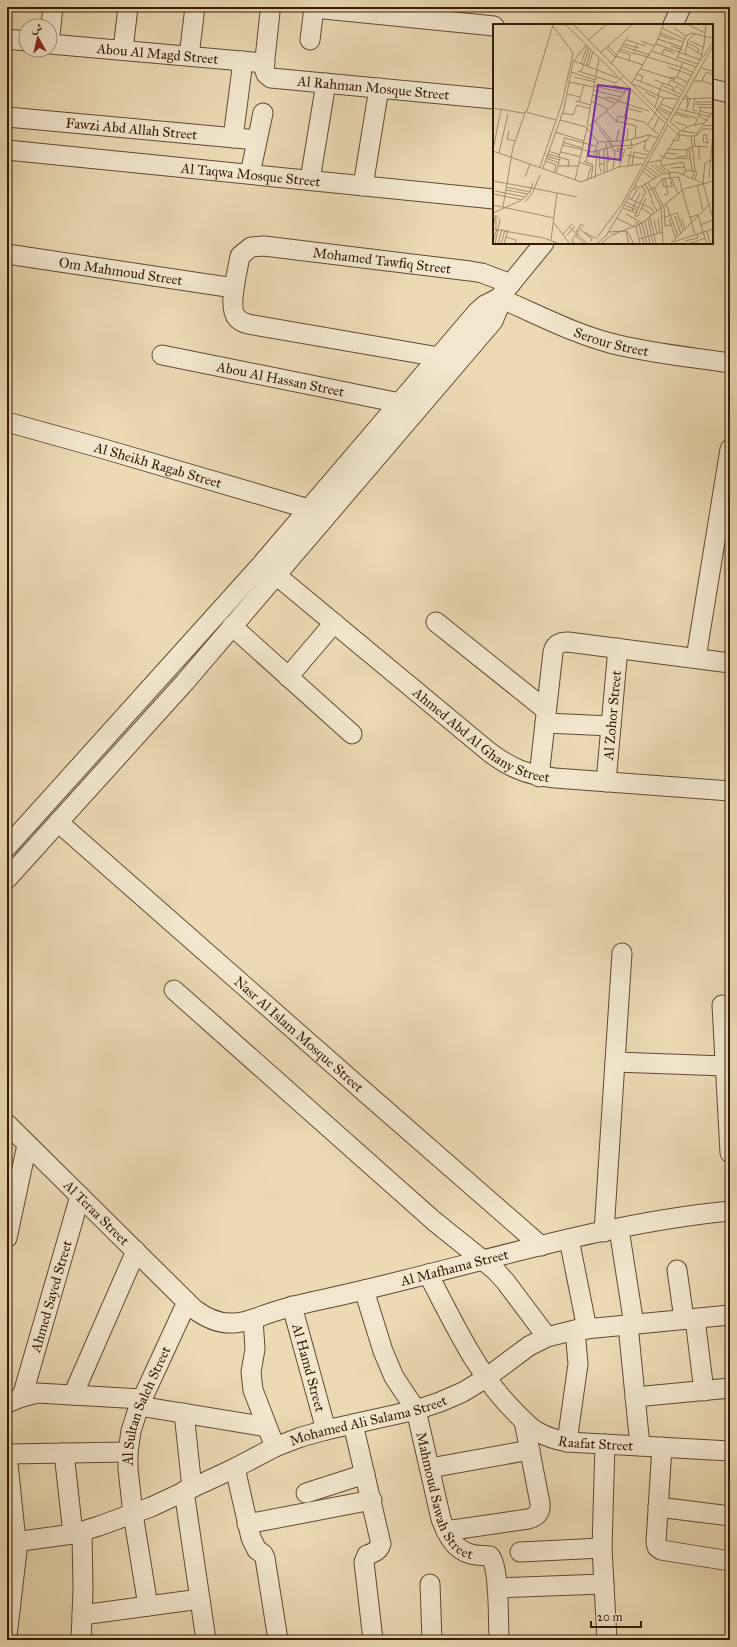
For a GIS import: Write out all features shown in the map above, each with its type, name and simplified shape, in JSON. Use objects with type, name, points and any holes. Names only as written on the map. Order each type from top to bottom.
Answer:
[{"type":"street","points":[[52,18],[53,7]]},
{"type":"street","points":[[123,50],[128,7]]},
{"type":"street","points":[[190,56],[195,7]]},
{"type":"street","points":[[673,24],[681,7]]},
{"type":"street","points":[[310,40],[314,8],[380,11],[493,26]]},
{"type":"street","points":[[265,63],[270,12]]},
{"type":"street","points":[[7,39],[18,40]]},
{"type":"street","name":"Abou Al Magd Street","points":[[58,45],[265,63]]},
{"type":"street","points":[[233,138],[243,61]]},
{"type":"street","name":"Al Rahman Mosque Street","points":[[265,63],[265,72],[271,78],[493,99]]},
{"type":"street","points":[[310,180],[326,83]]},
{"type":"street","points":[[363,186],[379,88]]},
{"type":"street","points":[[713,89],[730,93]]},
{"type":"street","points":[[250,174],[263,113]]},
{"type":"street","name":"Fawzi Abd Allah Street","points":[[7,117],[257,140]]},
{"type":"street","name":"Al Taqwa Mosque Street","points":[[7,150],[493,199]]},
{"type":"street","points":[[7,847],[260,566],[477,312],[505,291],[543,244]]},
{"type":"street","name":"Mohamed Tawfiq Street","points":[[234,288],[240,256],[251,247],[264,246],[470,271],[482,274],[505,291]]},
{"type":"street","name":"Om Mahmoud Street","points":[[7,254],[234,288]]},
{"type":"street","points":[[234,288],[232,305],[236,317],[248,324],[439,357]]},
{"type":"street","points":[[7,879],[185,682],[493,321],[505,291]]},
{"type":"street","name":"Serour Street","points":[[505,291],[588,336],[609,343],[730,363]]},
{"type":"street","name":"Abou Al Hassan Street","points":[[162,355],[400,403]]},
{"type":"street","name":"Al Sheikh Ragab Street","points":[[7,422],[104,448],[309,509]]},
{"type":"street","points":[[696,658],[730,449]]},
{"type":"street","name":"Ahmed Abd Al Ghany Street","points":[[276,575],[502,762],[518,771],[539,777],[730,791]]},
{"type":"street","points":[[436,622],[546,717],[611,726]]},
{"type":"street","points":[[288,677],[334,623]]},
{"type":"street","points":[[232,626],[352,734]]},
{"type":"street","points":[[539,777],[553,652],[555,646],[558,644],[568,642],[730,663]]},
{"type":"street","name":"Al Zohor Street","points":[[606,782],[618,648]]},
{"type":"street","name":"Nasr Al Islam Mosque Street","points":[[58,822],[541,1246]]},
{"type":"street","points":[[622,953],[615,1062],[611,1230],[631,1325],[635,1397],[640,1446]]},
{"type":"street","points":[[174,990],[434,1221],[484,1261],[505,1281],[547,1337]]},
{"type":"street","points":[[722,1005],[730,1153]]},
{"type":"street","points":[[615,1062],[725,1066]]},
{"type":"street","name":"Al Teraa Street","points":[[7,1124],[187,1302]]},
{"type":"street","points":[[7,1238],[27,1144]]},
{"type":"street","name":"Ahmed Sayed Street","points":[[15,1400],[80,1196]]},
{"type":"street","name":"Al Mafhama Street","points":[[187,1302],[202,1316],[217,1321],[233,1323],[253,1319],[292,1306],[611,1230],[685,1216],[730,1211]]},
{"type":"street","points":[[567,1442],[578,1364],[581,1330],[568,1240]]},
{"type":"street","points":[[73,1395],[136,1251]]},
{"type":"street","points":[[677,1270],[690,1319],[704,1391]]},
{"type":"street","name":"Raafat Street","points":[[428,1274],[471,1354],[486,1378],[511,1408],[537,1431],[550,1438],[567,1442],[730,1451]]},
{"type":"street","points":[[364,1290],[383,1351],[394,1377],[416,1410]]},
{"type":"street","name":"Al Sultan Saleh Street","points":[[148,1606],[133,1514],[128,1469],[128,1452],[132,1431],[141,1402],[187,1302]]},
{"type":"street","name":"Al Hamd Street","points":[[292,1306],[326,1430]]},
{"type":"street","name":"Mohamed Ali Salama Street","points":[[12,1542],[77,1533],[133,1514],[235,1468],[275,1447],[301,1437],[416,1410],[440,1402],[463,1392],[486,1378],[529,1346],[547,1337],[581,1330],[730,1315]]},
{"type":"street","points":[[253,1319],[255,1349],[251,1381],[275,1447]]},
{"type":"street","points":[[635,1397],[730,1388]]},
{"type":"street","points":[[15,1400],[37,1394],[73,1395],[141,1402],[184,1413],[267,1427]]},
{"type":"street","name":"Mahmoud Sawah Street","points":[[416,1410],[441,1519],[446,1531],[452,1542],[460,1549],[472,1555],[490,1556],[494,1561],[497,1588]]},
{"type":"street","points":[[184,1413],[188,1490],[206,1640]]},
{"type":"street","points":[[446,1531],[528,1519],[538,1514],[541,1507],[524,1421]]},
{"type":"street","points":[[353,1424],[372,1500],[381,1544],[380,1548],[367,1555],[365,1558],[364,1571],[373,1640]]},
{"type":"street","points":[[605,1444],[602,1548],[607,1640]]},
{"type":"street","points":[[662,1447],[656,1544],[659,1549],[730,1562]]},
{"type":"street","points":[[430,1468],[530,1450]]},
{"type":"street","points":[[7,1636],[16,1555],[12,1542],[13,1525],[7,1454],[128,1452]]},
{"type":"street","points":[[64,1453],[77,1533],[82,1615],[81,1640]]},
{"type":"street","points":[[235,1468],[247,1524],[254,1545],[265,1558],[278,1640]]},
{"type":"street","points":[[306,1492],[365,1474]]},
{"type":"street","points":[[247,1524],[372,1500]]},
{"type":"street","points":[[658,1507],[730,1516]]},
{"type":"street","points":[[520,1552],[602,1548]]},
{"type":"street","points":[[430,1584],[432,1640]]},
{"type":"street","points":[[499,1640],[497,1588],[604,1584]]},
{"type":"street","points":[[82,1615],[200,1599]]}]
